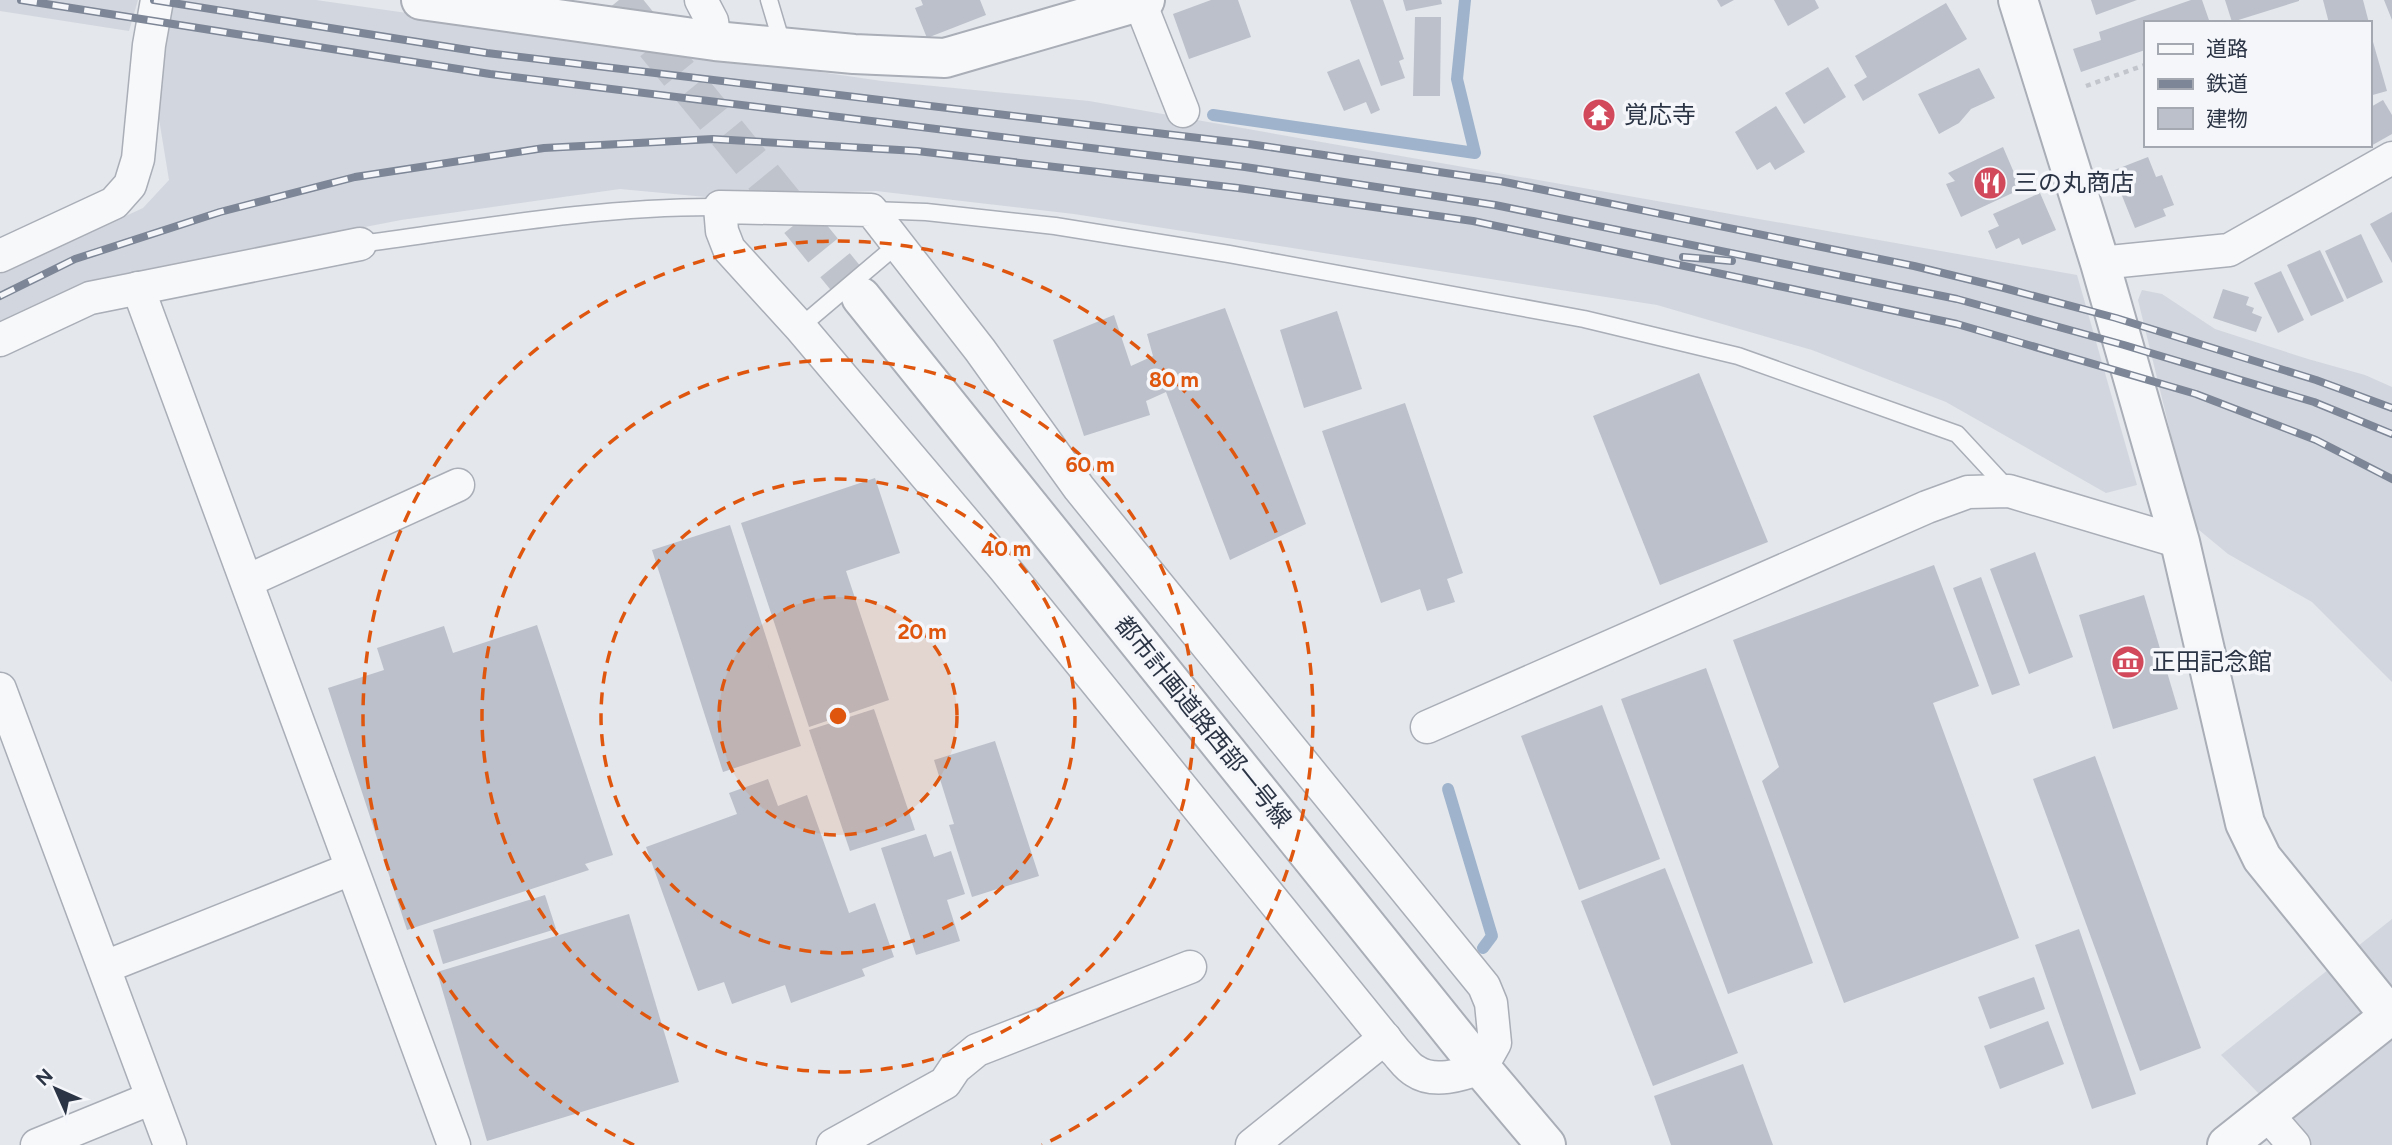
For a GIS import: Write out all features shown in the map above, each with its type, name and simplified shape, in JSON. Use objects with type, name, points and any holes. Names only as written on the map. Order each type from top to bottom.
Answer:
[{"type":"street","points":[[0,256],[114,203],[130,185],[138,159],[149,44],[157,0]]},
{"type":"street","points":[[421,0],[503,6],[715,41],[854,54],[946,58],[1141,1],[1183,111]]},
{"type":"street","points":[[701,0],[712,21],[715,41]]},
{"type":"street","points":[[2018,0],[2100,263],[2180,542],[2245,823],[2262,859],[2387,1028],[2227,1145]]},
{"type":"street","points":[[2100,263],[2229,250],[2392,158]]},
{"type":"street","points":[[720,207],[872,210],[980,350],[1079,488],[1484,986],[1491,1003],[1495,1042],[1481,1068],[1456,1077],[1437,1077],[1415,1072],[1004,568],[800,327],[729,249],[722,231],[720,207]]},
{"type":"street","points":[[0,340],[90,298],[360,244]]},
{"type":"street","points":[[138,288],[454,1145]]},
{"type":"street","name":"都市計画道路西部一号線","points":[[861,297],[1481,1068],[1546,1145]]},
{"type":"street","points":[[247,581],[458,485]]},
{"type":"street","points":[[1427,727],[1968,492],[2009,491],[2180,542]]},
{"type":"street","points":[[1,696],[170,1145]]},
{"type":"street","points":[[105,967],[351,869]]},
{"type":"street","points":[[833,1145],[945,1083],[955,1068],[977,1050],[1190,967]]},
{"type":"street","points":[[1252,1145],[1385,1038]]},
{"type":"street","points":[[37,1145],[152,1098]]},
{"type":"street","points":[[2267,1114],[2294,1145]]},
{"type":"lane","points":[[769,0],[783,47]]},
{"type":"lane","points":[[360,244],[664,207],[720,207]]},
{"type":"lane","points":[[872,210],[926,212],[1055,226],[1228,254],[1584,318],[1738,356],[1958,434],[2009,491]]},
{"type":"lane","points":[[800,327],[898,244]]},
{"type":"path","points":[[2049,99],[2144,65]]},
{"type":"shaded area","points":[[0,0],[138,0],[129,31],[0,11]]},
{"type":"shaded area","points":[[173,0],[316,0],[882,81],[1089,101],[2077,275],[2137,485],[2106,493],[1946,402],[1812,350],[1657,305],[1074,214],[876,191],[706,197],[620,189],[401,220],[97,279],[0,324],[0,274],[143,208],[169,180],[159,119],[158,72]]},
{"type":"shaded area","points":[[2142,290],[2162,294],[2215,329],[2365,375],[2392,387],[2392,682],[2312,602],[2228,554],[2193,525],[2138,300]]},
{"type":"shaded area","points":[[2392,919],[2392,1145],[2309,1145],[2221,1055]]},
{"type":"building","points":[[921,0],[980,0],[986,15],[927,38],[915,8],[923,5]]},
{"type":"building","points":[[1211,0],[1238,0],[1251,37],[1189,59],[1173,14]]},
{"type":"building","points":[[1350,0],[1383,0],[1404,59],[1399,61],[1405,78],[1381,86]]},
{"type":"building","points":[[1403,0],[1441,0],[1442,4],[1406,11]]},
{"type":"building","points":[[1717,0],[1734,0],[1721,7]]},
{"type":"building","points":[[1774,0],[1815,0],[1819,8],[1788,26]]},
{"type":"building","points":[[2091,0],[2137,0],[2096,15]]},
{"type":"building","points":[[2191,0],[2202,0],[2209,21],[2144,21],[2144,50],[2081,72],[2073,49],[2101,40],[2099,32]]},
{"type":"building","points":[[2225,0],[2299,0],[2235,21],[2232,21]]},
{"type":"building","points":[[2323,0],[2363,0],[2368,21],[2328,21]]},
{"type":"building","points":[[2384,0],[2392,0],[2392,20]]},
{"type":"building","points":[[1946,3],[1967,39],[1863,101],[1854,85],[1867,77],[1855,56]]},
{"type":"building","points":[[1415,17],[1441,17],[1440,96],[1413,96]]},
{"type":"building","points":[[2371,35],[2387,91],[2371,95]]},
{"type":"building","points":[[1359,59],[1380,110],[1371,114],[1366,102],[1344,111],[1327,72]]},
{"type":"building","points":[[1828,67],[1846,97],[1804,124],[1785,93]]},
{"type":"building","points":[[1979,68],[1995,98],[1971,109],[1959,123],[1939,134],[1918,94]]},
{"type":"building","points":[[2383,100],[2392,115],[2392,134],[2371,146],[2371,107]]},
{"type":"building","points":[[1776,106],[1805,152],[1775,170],[1770,162],[1757,170],[1735,132]]},
{"type":"building","points":[[2003,147],[2021,189],[1961,217],[1946,184],[1955,181],[1948,173]]},
{"type":"building","points":[[2148,157],[2156,177],[2162,175],[2174,205],[2163,209],[2166,216],[2135,228],[2112,171]]},
{"type":"building","points":[[2040,193],[2056,230],[2022,245],[2019,238],[1996,249],[1988,231],[1999,226],[1993,214]]},
{"type":"building","points":[[2392,212],[2392,263],[2370,224]]},
{"type":"building","points":[[2361,234],[2383,282],[2347,299],[2325,251]]},
{"type":"building","points":[[2320,250],[2344,301],[2311,316],[2287,265]]},
{"type":"building","points":[[2281,271],[2304,320],[2278,333],[2254,283]]},
{"type":"building","points":[[2223,289],[2249,297],[2246,305],[2254,308],[2252,313],[2262,317],[2256,332],[2213,318]]},
{"type":"building","points":[[1225,308],[1306,524],[1230,560],[1166,392],[1146,401],[1150,415],[1084,436],[1053,340],[1114,315],[1131,366],[1153,356],[1147,334]]},
{"type":"building","points":[[1337,311],[1362,389],[1304,408],[1280,330]]},
{"type":"building","points":[[1699,373],[1768,542],[1660,585],[1593,416]]},
{"type":"building","points":[[1405,403],[1463,573],[1447,579],[1455,602],[1427,611],[1420,589],[1381,603],[1322,431]]},
{"type":"building","points":[[875,478],[900,553],[846,571],[889,700],[809,727],[741,523]]},
{"type":"building","points":[[730,525],[801,746],[723,772],[652,550]]},
{"type":"building","points":[[2035,552],[2073,657],[2029,674],[1990,569]]},
{"type":"building","points":[[1934,565],[1979,686],[1933,703],[2019,938],[1844,1003],[1762,781],[1779,767],[1733,640]]},
{"type":"building","points":[[1981,577],[2020,685],[1992,695],[1953,588]]},
{"type":"building","name":"正田記念館","points":[[2144,595],[2178,709],[2113,729],[2079,615]]},
{"type":"building","points":[[537,625],[613,855],[585,864],[589,870],[407,930],[328,688],[384,670],[377,648],[444,626],[453,653]]},
{"type":"building","points":[[1706,668],[1813,963],[1728,994],[1621,699]]},
{"type":"building","points":[[1602,705],[1660,859],[1579,890],[1521,736]]},
{"type":"building","points":[[874,709],[915,830],[850,851],[809,730]]},
{"type":"building","points":[[995,741],[1039,876],[972,897],[949,825],[954,824],[934,760]]},
{"type":"building","points":[[2095,756],[2201,1048],[2140,1071],[2033,779]]},
{"type":"building","points":[[768,779],[778,806],[807,795],[849,913],[875,903],[894,957],[862,969],[865,976],[791,1003],[785,985],[732,1004],[724,982],[698,991],[646,847],[737,814],[729,793]]},
{"type":"building","points":[[926,834],[934,857],[951,851],[965,894],[947,900],[960,941],[916,955],[881,848]]},
{"type":"building","points":[[1665,868],[1738,1053],[1653,1086],[1581,901]]},
{"type":"building","points":[[545,895],[556,929],[443,964],[433,930]]},
{"type":"building","points":[[629,914],[679,1082],[487,1141],[437,972]]},
{"type":"building","points":[[2079,929],[2136,1094],[2092,1109],[2035,945]]},
{"type":"building","points":[[2034,977],[2045,1009],[1990,1029],[1978,997]]},
{"type":"building","points":[[2048,1021],[2064,1064],[2000,1089],[1984,1046]]},
{"type":"building","points":[[1743,1064],[1773,1145],[1671,1145],[1654,1096]]},
{"type":"waterway","points":[[1213,115],[1475,153],[1457,79],[1465,0]]},
{"type":"waterway","points":[[1448,789],[1492,936],[1483,948]]},
{"type":"tunnel","points":[[619,0],[861,297]]},
{"type":"railway","points":[[21,0],[490,74],[1245,167],[1495,205],[1957,299],[2314,402],[2392,434]]},
{"type":"railway","points":[[154,0],[487,53],[1249,144],[1500,181],[1914,266],[2004,288],[2116,318],[2316,380],[2392,408]]},
{"type":"railway","points":[[0,296],[75,259],[220,212],[355,177],[544,148],[713,139],[917,151],[1238,188],[1473,221],[1957,324],[2196,394],[2316,440],[2392,479]]},
{"type":"railway","points":[[1683,257],[1732,261]]},
{"type":"place","name":"覚応寺","points":[[1599,115]]},
{"type":"place","name":"三の丸商店","points":[[1990,183]]},
{"type":"place","name":"正田記念館","points":[[2128,662]]}]
